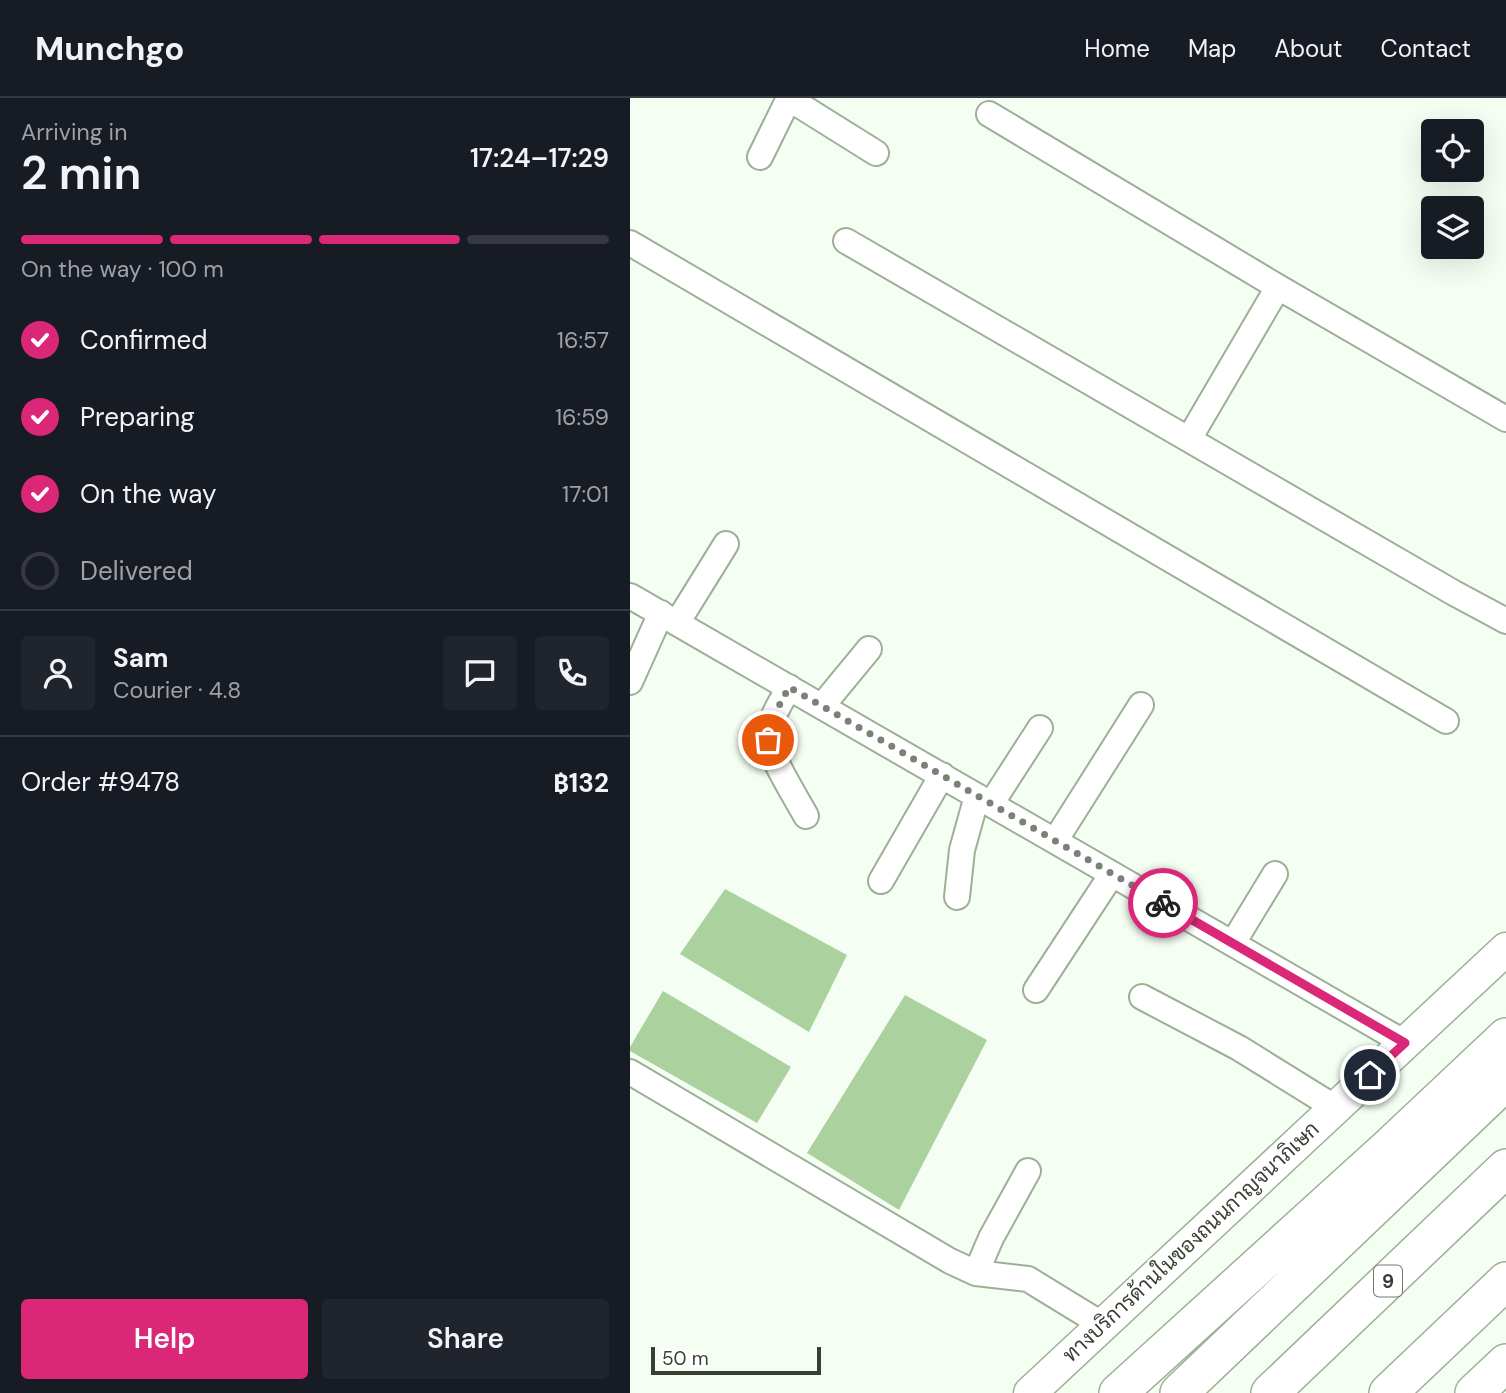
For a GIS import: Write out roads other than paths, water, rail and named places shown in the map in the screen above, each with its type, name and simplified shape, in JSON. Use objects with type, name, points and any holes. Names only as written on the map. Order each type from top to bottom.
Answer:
[{"type":"highway","points":[[1118,1393],[1506,1037]]},
{"type":"highway","points":[[1179,1393],[1504,1083]]},
{"type":"highway","name":"9","points":[[1269,1393],[1506,1168]]},
{"type":"highway","points":[[1388,1393],[1506,1281]]},
{"type":"highway","points":[[1474,1393],[1506,1363]]},
{"type":"main road","name":"ทางบริการด้านในของถนนกาญจนาภิเษก","points":[[1030,1393],[1506,949]]},
{"type":"street","points":[[760,157],[789,98],[876,153]]},
{"type":"street","points":[[989,114],[1506,419]]},
{"type":"street","points":[[846,242],[1506,621]]},
{"type":"street","points":[[630,243],[1446,721]]},
{"type":"street","points":[[1189,439],[1279,287]]},
{"type":"street","points":[[630,682],[669,618],[726,544]]},
{"type":"street","points":[[630,596],[1405,1043]]},
{"type":"street","points":[[822,706],[869,649]]},
{"type":"street","points":[[789,687],[771,721],[768,740],[806,816]]},
{"type":"street","points":[[1055,841],[1141,705]]},
{"type":"street","points":[[957,897],[962,850],[984,800],[1040,728]]},
{"type":"street","points":[[881,881],[942,775]]},
{"type":"street","points":[[1037,990],[1112,874]]},
{"type":"street","points":[[1233,943],[1275,874]]},
{"type":"street","points":[[1142,996],[1239,1048],[1334,1107]]},
{"type":"street","points":[[630,1072],[950,1261],[976,1273],[1028,1279],[1103,1325]]},
{"type":"street","points":[[976,1273],[1028,1171]]}]
